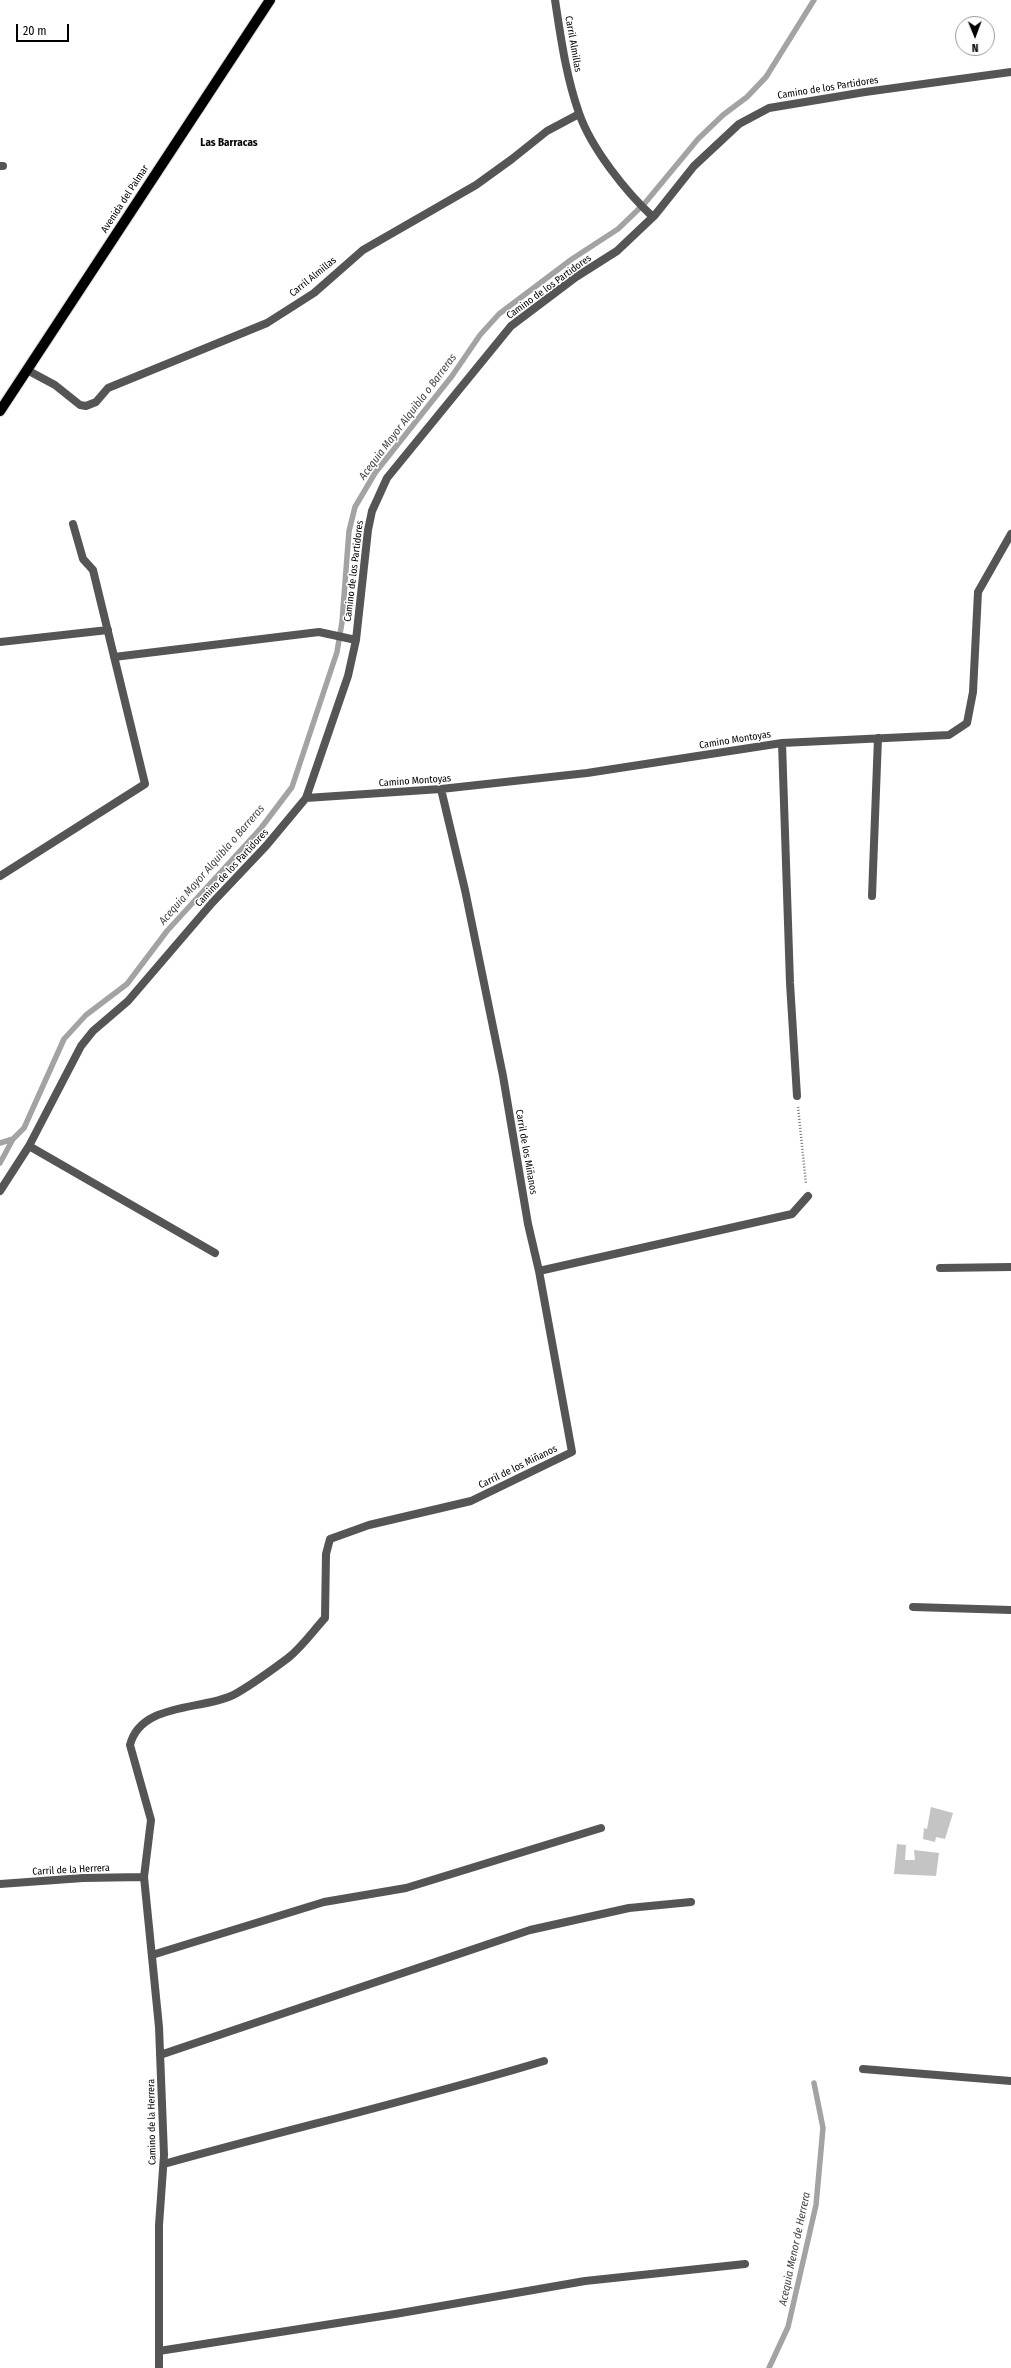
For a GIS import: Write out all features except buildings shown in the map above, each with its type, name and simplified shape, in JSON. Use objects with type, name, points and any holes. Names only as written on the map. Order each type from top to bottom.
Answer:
[{"type":"main road","name":"Avenida del Palmar","points":[[0,411],[270,0]]},
{"type":"street","name":"Carril Almillas","points":[[555,0],[564,62],[579,114],[603,157],[627,193],[652,217]]},
{"type":"street","name":"Camino de los Partidores","points":[[0,1191],[29,1146],[81,1046],[93,1031],[128,1001],[212,903],[287,822],[306,798],[348,676],[356,640],[368,530],[372,512],[387,478],[511,326],[576,277],[617,251],[652,217],[694,166],[739,124],[769,108],[851,94],[1011,72]]},
{"type":"street","name":"Carril Almillas","points":[[27,370],[55,385],[80,405],[86,406],[96,402],[108,388],[267,323],[314,293],[363,250],[476,185],[547,131],[579,114]]},
{"type":"street","points":[[0,876],[145,784],[93,570],[83,558],[73,524]]},
{"type":"street","name":"Camino Montoyas","points":[[306,798],[441,789],[587,772],[782,743],[949,735],[967,723],[974,692],[978,592],[1011,534]]},
{"type":"street","points":[[0,642],[108,630]]},
{"type":"street","points":[[114,657],[318,632],[356,640]]},
{"type":"street","points":[[872,896],[878,738]]},
{"type":"street","points":[[782,743],[790,983],[797,1096]]},
{"type":"street","name":"Carril de los Miñanos","points":[[144,1877],[151,1820],[130,1745],[132,1734],[143,1723],[158,1714],[236,1694],[289,1657],[325,1618],[326,1554],[330,1539],[369,1525],[471,1501],[572,1452],[539,1271],[528,1224],[498,1054],[465,890],[441,789]]},
{"type":"street","points":[[29,1146],[215,1253]]},
{"type":"street","points":[[539,1271],[792,1214],[808,1196]]},
{"type":"street","points":[[940,1268],[1011,1267]]},
{"type":"street","points":[[913,1607],[1011,1610]]},
{"type":"street","points":[[152,1955],[324,1902],[406,1888],[601,1828]]},
{"type":"street","name":"Carril de la Herrera","points":[[0,1884],[83,1878],[144,1877]]},
{"type":"street","name":"Camino de la Herrera","points":[[144,1877],[160,2056],[164,2164],[159,2225],[159,2368]]},
{"type":"street","points":[[160,2056],[530,1930],[629,1908],[691,1902]]},
{"type":"street","points":[[164,2164],[298,2127],[439,2092],[544,2061]]},
{"type":"street","points":[[863,2069],[1011,2080]]},
{"type":"street","points":[[159,2351],[394,2314],[585,2281],[745,2264]]},
{"type":"path","points":[[797,1096],[808,1196]]},
{"type":"waterway","name":"Acequia Mayor Alquibla o Barreras","points":[[0,1163],[13,1139],[24,1128],[64,1039],[86,1015],[127,984],[167,931],[261,828],[292,787],[337,652],[342,622],[349,531],[355,507],[375,473],[452,376],[480,335],[499,314],[572,259],[618,229],[645,203],[698,139],[723,115],[747,97],[766,77],[814,0]]},
{"type":"waterway","points":[[0,1143],[13,1139]]},
{"type":"waterway","name":"Acequia Menor de Herrera","points":[[769,2368],[788,2327],[816,2205],[823,2128],[814,2083]]},
{"type":"district","name":"Las Barracas","points":[[229,143]]}]
